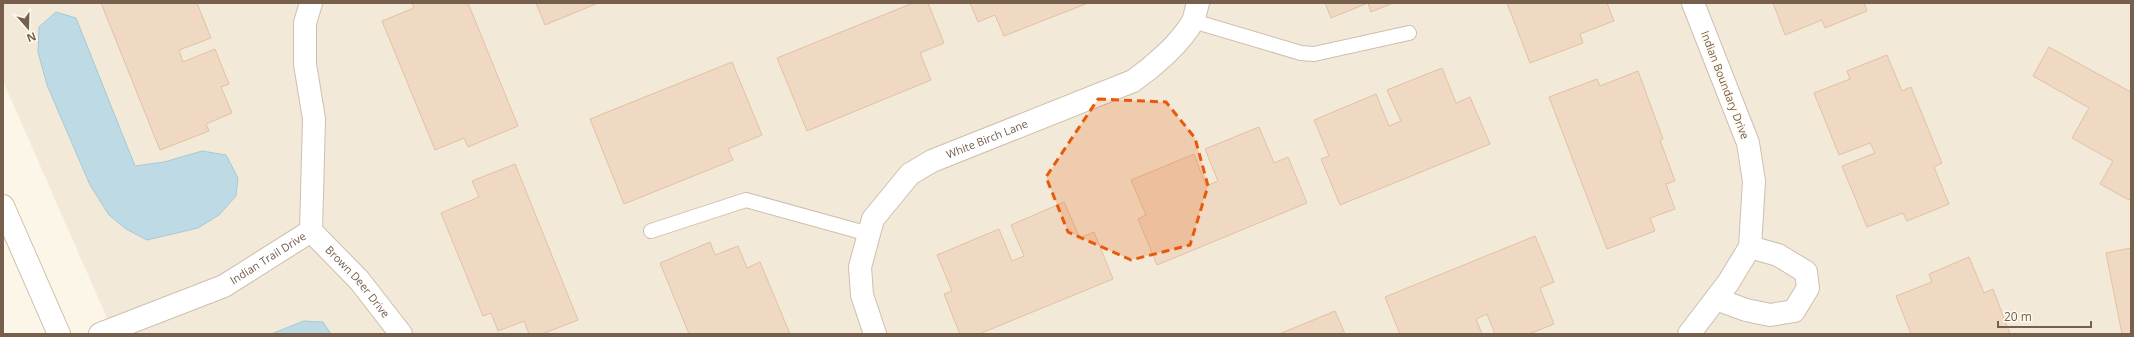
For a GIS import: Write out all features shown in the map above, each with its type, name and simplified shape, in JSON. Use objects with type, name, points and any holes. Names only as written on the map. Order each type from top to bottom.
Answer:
[{"type":"street","name":"Indian Trail Drive","points":[[100,334],[224,286],[311,231],[314,119],[305,64],[305,22],[311,3]]},
{"type":"street","name":"Indian Boundary Drive","points":[[1689,334],[1722,291],[1750,248],[1754,181],[1748,143],[1693,3]]},
{"type":"street","name":"White Birch Lane","points":[[875,334],[862,295],[860,267],[873,219],[910,174],[932,161],[1133,81],[1154,66],[1195,12]]},
{"type":"street","points":[[3,206],[59,334]]},
{"type":"street","name":"Brown Deer Drive","points":[[311,231],[359,280],[401,334]]},
{"type":"street","points":[[1722,291],[1746,310],[1770,315],[1794,311],[1808,288],[1806,272],[1778,255],[1750,248]]},
{"type":"lane","points":[[1195,12],[1301,53],[1314,54],[1409,33]]},
{"type":"lane","points":[[651,231],[746,200],[869,234]]},
{"type":"highlighted area","points":[[1098,99],[1166,102],[1195,138],[1208,186],[1190,245],[1131,260],[1068,232],[1046,177]]},
{"type":"shaded area","points":[[3,3],[2131,3],[2131,334],[114,334],[3,81]]},
{"type":"water","points":[[56,12],[76,18],[135,166],[164,162],[202,151],[226,155],[238,178],[236,196],[219,215],[198,228],[147,240],[126,229],[109,215],[90,185],[47,85],[38,52],[39,27]]},
{"type":"water","points":[[304,321],[323,322],[331,334],[271,334]]},
{"type":"building","points":[[101,3],[197,3],[211,38],[179,50],[183,62],[215,49],[229,84],[221,87],[232,113],[206,124],[209,131],[160,150]]},
{"type":"building","points":[[412,3],[468,3],[518,126],[468,147],[464,138],[435,150],[382,21],[414,8]]},
{"type":"building","points":[[536,3],[598,3],[545,25]]},
{"type":"building","points":[[913,3],[928,3],[944,43],[920,53],[931,80],[807,131],[777,58]]},
{"type":"building","points":[[970,3],[1088,3],[1004,36],[995,15],[978,22]]},
{"type":"building","points":[[1325,3],[1368,3],[1331,18]]},
{"type":"building","points":[[1368,3],[1393,3],[1371,12]]},
{"type":"building","points":[[1507,3],[1607,3],[1614,21],[1580,34],[1583,43],[1530,63]]},
{"type":"building","points":[[1773,3],[1864,3],[1867,11],[1825,28],[1822,20],[1785,35]]},
{"type":"building","points":[[2049,47],[2131,92],[2131,197],[2129,200],[2100,184],[2113,161],[2072,138],[2089,108],[2033,76]]},
{"type":"building","points":[[1887,55],[1902,91],[1911,87],[1942,163],[1934,167],[1949,204],[1907,221],[1903,213],[1867,227],[1842,166],[1875,153],[1870,143],[1839,155],[1814,93],[1850,79],[1847,71]]},
{"type":"building","points":[[732,62],[762,135],[728,149],[733,160],[624,204],[590,119]]},
{"type":"building","points":[[1442,68],[1456,103],[1470,97],[1490,144],[1340,205],[1321,159],[1329,156],[1314,120],[1376,94],[1389,126],[1401,121],[1387,90]]},
{"type":"building","points":[[1638,71],[1663,139],[1660,140],[1675,181],[1666,184],[1675,209],[1650,218],[1655,231],[1607,249],[1549,97],[1597,79],[1600,86]]},
{"type":"building","points":[[1259,127],[1274,163],[1288,157],[1307,203],[1157,265],[1138,219],[1146,215],[1131,180],[1194,154],[1206,186],[1218,181],[1205,149]]},
{"type":"building","points":[[515,164],[578,320],[542,334],[529,334],[524,321],[498,331],[491,313],[483,316],[441,213],[479,197],[472,181]]},
{"type":"building","points":[[1064,202],[1080,238],[1094,232],[1113,279],[979,334],[960,334],[944,294],[952,291],[937,255],[999,229],[1012,261],[1024,256],[1011,225]]},
{"type":"building","points":[[1535,236],[1554,282],[1540,288],[1554,324],[1529,334],[1495,334],[1487,314],[1476,319],[1482,334],[1400,334],[1385,297]]},
{"type":"building","points":[[710,242],[715,255],[738,246],[747,268],[760,262],[790,334],[689,334],[660,263]]},
{"type":"building","points":[[2131,248],[2131,334],[2122,334],[2106,253]]},
{"type":"building","points":[[1969,257],[1984,293],[1993,289],[2010,334],[1911,334],[1896,296],[1932,282],[1929,274]]},
{"type":"building","points":[[1335,311],[1345,334],[1279,334]]}]
